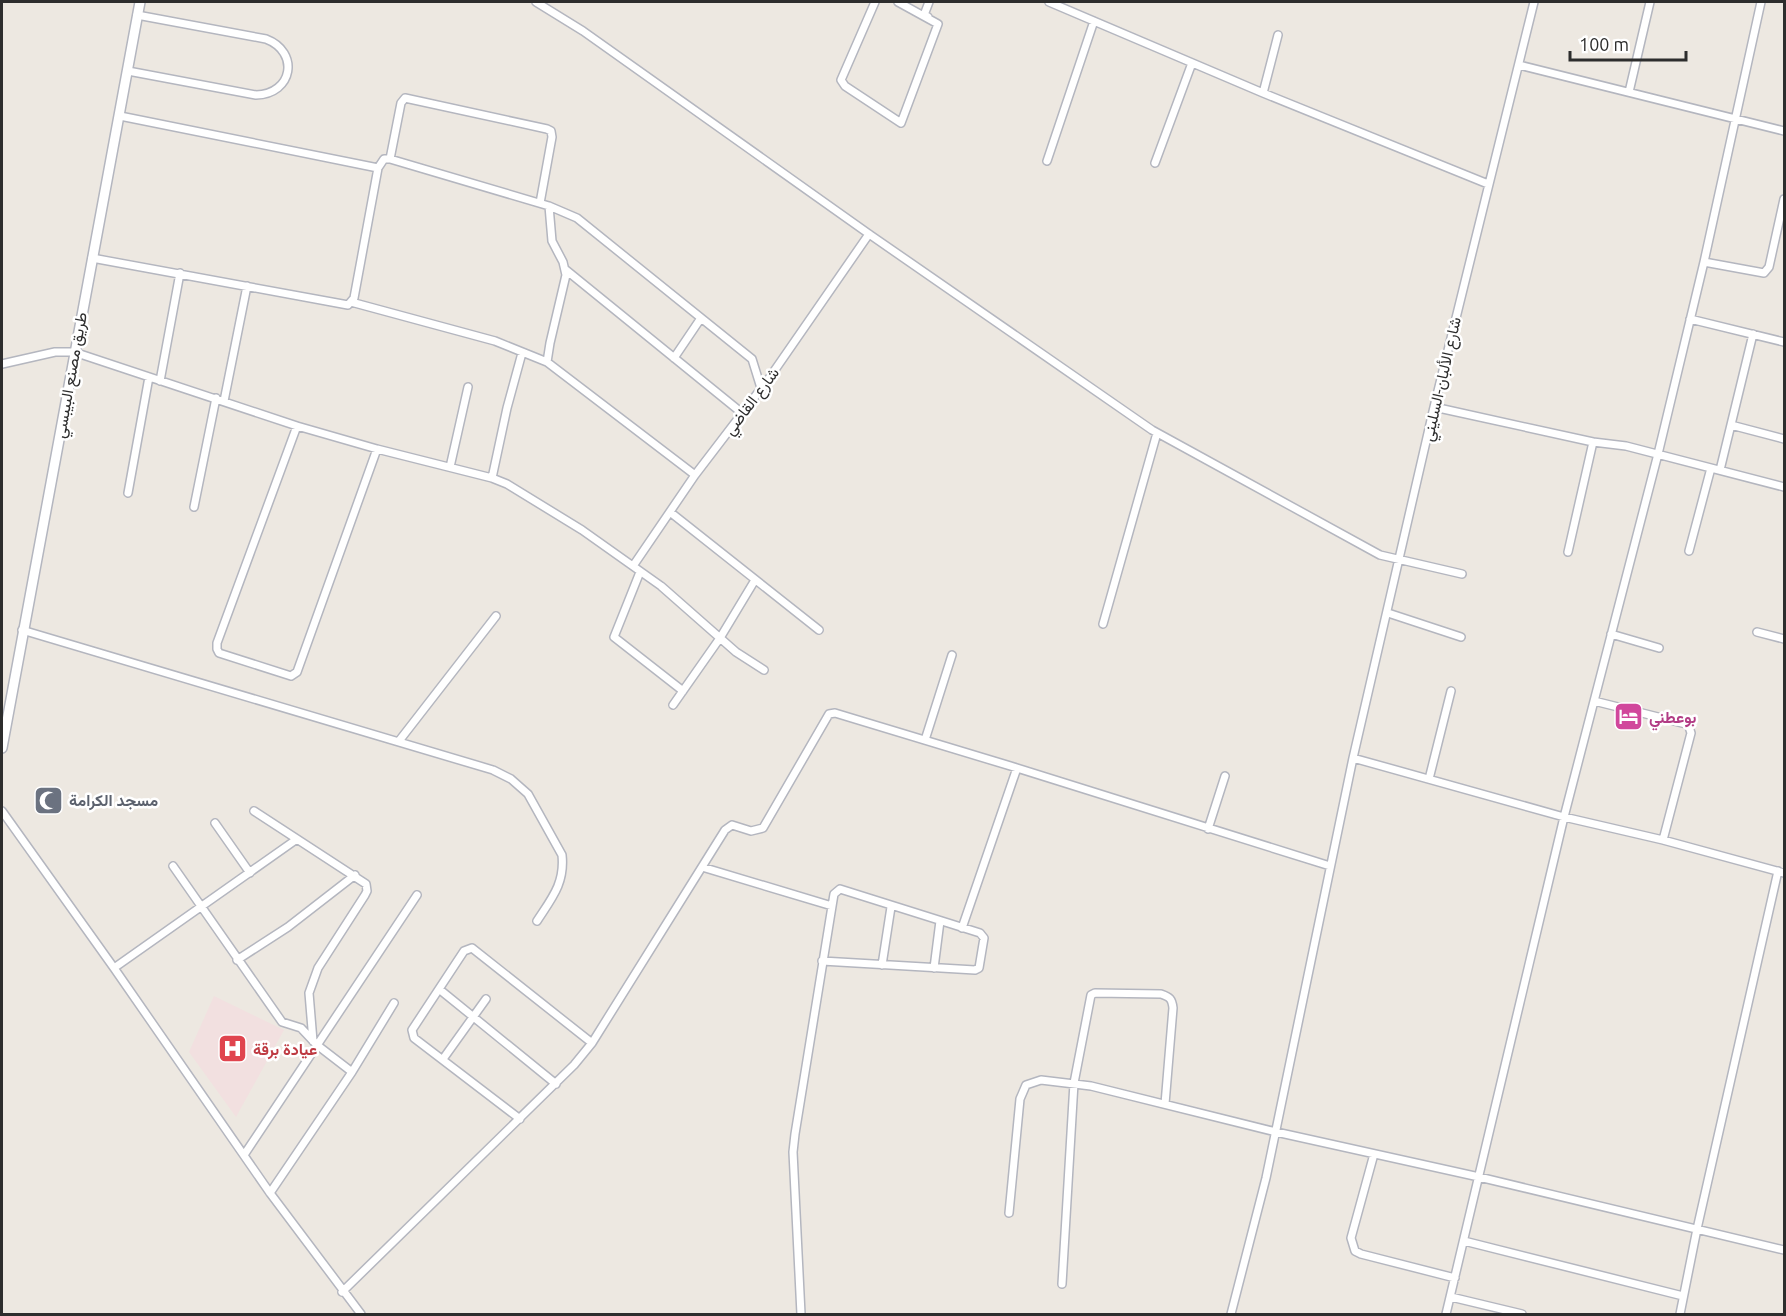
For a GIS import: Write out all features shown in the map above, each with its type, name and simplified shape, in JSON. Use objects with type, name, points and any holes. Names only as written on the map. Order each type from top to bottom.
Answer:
[{"type":"main road","name":"طريق مصنع البيبسي","points":[[2,748],[140,2]]},
{"type":"street","points":[[536,2],[583,31],[869,234],[1157,433],[1380,555],[1462,574]]},
{"type":"street","points":[[875,2],[842,80],[845,86],[901,123]]},
{"type":"street","points":[[898,2],[938,24],[901,123]]},
{"type":"street","points":[[901,123],[908,117],[939,31],[937,22],[924,15],[930,2]]},
{"type":"street","points":[[1048,2],[1263,93],[1488,184]]},
{"type":"street","name":"شارع الألبان-السليني","points":[[1231,1314],[1248,1255],[1276,1132],[1329,866],[1434,407],[1534,2]]},
{"type":"street","points":[[1629,92],[1650,2]]},
{"type":"street","points":[[1446,1314],[1564,817],[1659,454],[1761,2]]},
{"type":"street","points":[[128,71],[256,95],[277,91],[284,83],[287,72],[288,62],[284,50],[275,42],[137,15]]},
{"type":"street","points":[[1047,161],[1094,21]]},
{"type":"street","points":[[1263,93],[1278,35]]},
{"type":"street","points":[[1155,164],[1192,63]]},
{"type":"street","points":[[1519,65],[1785,131]]},
{"type":"street","points":[[390,159],[401,103],[405,98],[547,129],[551,131],[552,137],[540,203]]},
{"type":"street","points":[[120,116],[378,168]]},
{"type":"street","points":[[351,302],[378,168],[384,159],[390,159],[540,203],[577,218],[752,359],[761,388]]},
{"type":"street","points":[[1704,262],[1760,273],[1767,271],[1785,199]]},
{"type":"street","points":[[549,206],[552,241],[566,270],[742,413]]},
{"type":"street","name":"شارع القاضي","points":[[633,566],[695,475],[761,388],[869,234]]},
{"type":"street","points":[[92,258],[342,304],[351,302],[495,341],[547,362],[695,475]]},
{"type":"street","points":[[547,362],[566,270]]},
{"type":"street","points":[[160,381],[180,273]]},
{"type":"street","points":[[224,401],[247,286]]},
{"type":"street","points":[[674,358],[701,318]]},
{"type":"street","points":[[1690,320],[1785,342]]},
{"type":"street","points":[[1720,470],[1753,334]]},
{"type":"street","points":[[2,364],[55,352],[74,352],[297,426],[503,482],[582,530],[661,586],[736,652],[764,670]]},
{"type":"street","points":[[492,478],[522,353]]},
{"type":"street","points":[[129,493],[148,377]]},
{"type":"street","points":[[450,467],[468,387]]},
{"type":"street","points":[[194,507],[216,399]]},
{"type":"street","points":[[1434,407],[1593,442],[1626,446],[1785,487]]},
{"type":"street","points":[[1731,425],[1785,439]]},
{"type":"street","points":[[297,426],[217,644],[219,653],[291,676],[297,672],[377,449]]},
{"type":"street","points":[[1103,624],[1157,433]]},
{"type":"street","points":[[1568,552],[1593,442]]},
{"type":"street","points":[[1689,551],[1711,468]]},
{"type":"street","points":[[670,512],[819,630]]},
{"type":"street","points":[[640,572],[614,637],[683,691]]},
{"type":"street","points":[[674,705],[720,638],[755,580]]},
{"type":"street","points":[[1388,613],[1461,637]]},
{"type":"street","points":[[399,741],[496,616]]},
{"type":"street","points":[[22,630],[399,741],[493,770],[511,779],[528,794],[562,855],[563,864],[559,886],[537,921]]},
{"type":"street","points":[[1758,632],[1785,639]]},
{"type":"street","points":[[1611,634],[1659,648]]},
{"type":"street","points":[[925,740],[952,655]]},
{"type":"street","points":[[1429,779],[1451,691]]},
{"type":"street","points":[[1594,701],[1686,724],[1689,727],[1691,733],[1664,840]]},
{"type":"street","points":[[342,1292],[556,1084],[592,1042],[728,826],[735,825],[752,831],[763,828],[829,714],[835,713],[925,740],[1329,866]]},
{"type":"street","points":[[1353,758],[1564,817],[1664,840],[1781,872],[1697,1229],[1680,1314]]},
{"type":"street","points":[[962,927],[1017,768]]},
{"type":"street","points":[[1208,829],[1225,776]]},
{"type":"street","points":[[2,811],[270,1192],[342,1292],[361,1314]]},
{"type":"street","points":[[254,811],[363,880],[367,891],[318,968],[309,993],[315,1043]]},
{"type":"street","points":[[215,824],[250,873]]},
{"type":"street","points":[[114,968],[297,839]]},
{"type":"street","points":[[173,866],[282,1022],[297,1026],[352,1072]]},
{"type":"street","points":[[702,867],[832,906]]},
{"type":"street","points":[[237,960],[288,927],[355,875]]},
{"type":"street","points":[[801,1314],[793,1152],[822,961],[834,894],[840,889],[980,933],[984,938],[979,968],[975,970],[822,961]]},
{"type":"street","points":[[244,1155],[315,1043],[417,895]]},
{"type":"street","points":[[882,965],[891,906]]},
{"type":"street","points":[[934,968],[940,921]]},
{"type":"street","points":[[520,1119],[414,1038],[411,1032],[464,951],[472,948],[592,1042]]},
{"type":"street","points":[[439,989],[556,1084]]},
{"type":"street","points":[[1062,1284],[1074,1083],[1091,995],[1095,993],[1161,994],[1168,996],[1172,1001],[1165,1104]]},
{"type":"street","points":[[443,1059],[486,999]]},
{"type":"street","points":[[270,1192],[352,1072],[394,1003]]},
{"type":"street","points":[[1009,1213],[1020,1099],[1026,1085],[1041,1080],[1074,1083],[1785,1250]]},
{"type":"street","points":[[1374,1154],[1351,1238],[1355,1251],[1455,1278]]},
{"type":"street","points":[[1464,1241],[1683,1296]]},
{"type":"street","points":[[1450,1297],[1522,1314]]},
{"type":"shaded area","points":[[214,996],[284,1030],[236,1117],[189,1052]]},
{"type":"place","name":"بوعطني","points":[[1628,717]]},
{"type":"place","name":"مسجد الكرامة","points":[[48,800]]},
{"type":"place","name":"عيادة برقة","points":[[232,1049]]}]
